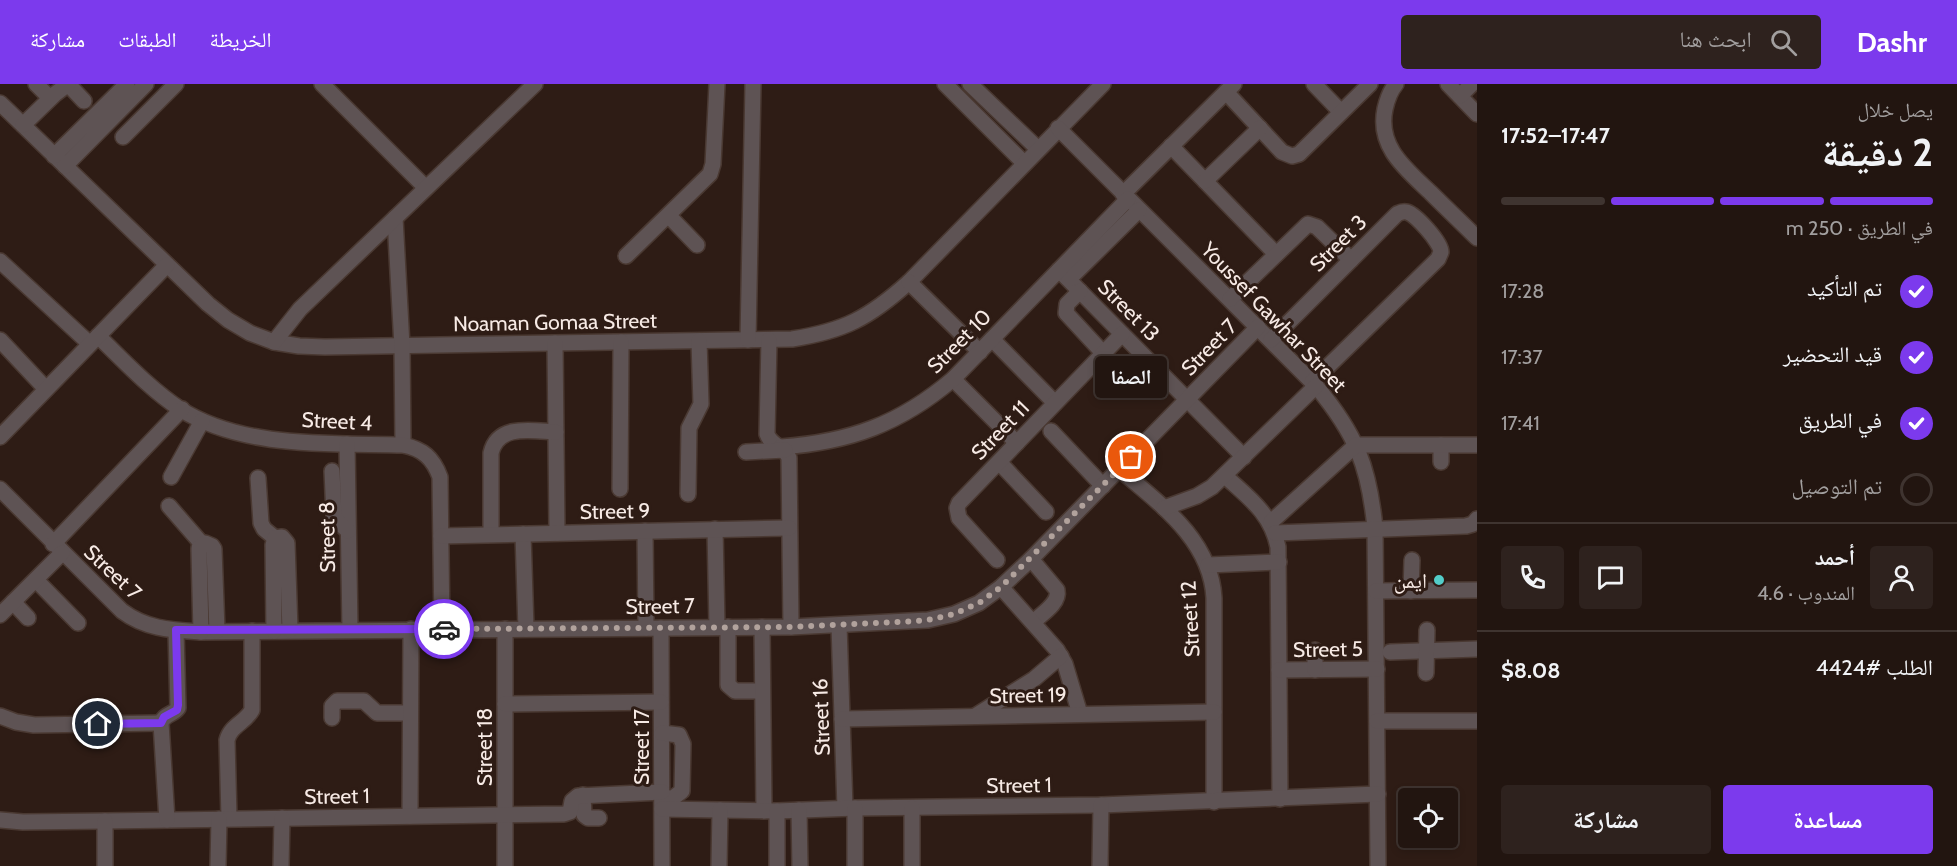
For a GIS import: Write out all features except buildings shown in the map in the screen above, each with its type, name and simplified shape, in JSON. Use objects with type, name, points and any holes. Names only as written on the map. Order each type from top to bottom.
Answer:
[{"type":"street","points":[[36,84],[67,90]]},
{"type":"street","points":[[60,161],[127,84]]},
{"type":"street","points":[[60,161],[146,84]]},
{"type":"street","points":[[123,137],[176,84]]},
{"type":"street","points":[[322,84],[426,188]]},
{"type":"street","points":[[274,342],[300,309],[535,84]]},
{"type":"street","points":[[627,256],[710,174],[713,164],[717,84]]},
{"type":"street","points":[[748,340],[753,84]]},
{"type":"street","points":[[945,84],[1024,163]]},
{"type":"street","points":[[970,84],[1038,149]]},
{"type":"street","name":"Noaman Gomaa Street","points":[[0,103],[167,265],[228,320],[250,333],[274,342],[299,346],[402,346],[769,340],[824,334],[854,323],[882,306],[909,282],[1103,84]]},
{"type":"street","points":[[1314,84],[1341,112]]},
{"type":"street","points":[[1230,88],[1260,128],[1282,152],[1292,156],[1299,154],[1370,84]]},
{"type":"street","points":[[1396,84],[1389,95],[1384,114],[1385,134],[1392,152],[1404,167],[1477,238]]},
{"type":"street","points":[[1448,84],[1477,114]]},
{"type":"street","points":[[1460,96],[1472,84]]},
{"type":"street","name":"Street 10","points":[[746,452],[828,442],[868,431],[914,409],[953,379],[992,339],[1064,275],[1130,201],[1171,146],[1230,88]]},
{"type":"street","points":[[25,128],[67,90]]},
{"type":"street","name":"Youssef Gawhar Street","points":[[1058,128],[1314,384],[1344,423],[1363,461],[1372,500],[1375,528],[1378,866]]},
{"type":"street","points":[[1205,181],[1260,128]]},
{"type":"street","points":[[1171,146],[1276,254]]},
{"type":"street","name":"Street 3","points":[[1271,340],[1397,214],[1402,212],[1410,214],[1438,241],[1441,252],[1438,259],[1314,384]]},
{"type":"street","points":[[669,216],[697,245]]},
{"type":"street","points":[[395,218],[402,346],[403,445]]},
{"type":"street","points":[[1230,299],[1303,228],[1311,224],[1317,226],[1351,260]]},
{"type":"street","name":"Street 4","points":[[0,261],[41,309],[94,340],[151,386],[202,421],[246,435],[269,439],[403,445],[416,447],[427,454],[436,465],[440,477],[442,629]]},
{"type":"street","points":[[0,437],[167,265]]},
{"type":"street","name":"Street 13","points":[[1064,275],[1244,457]]},
{"type":"street","points":[[909,282],[980,352]]},
{"type":"street","points":[[1080,291],[1067,304],[1066,313],[1103,353]]},
{"type":"street","name":"Street 7","points":[[0,489],[112,602],[132,618],[146,625],[176,630],[201,632],[791,627],[928,620],[954,614],[979,603],[1001,587],[1258,327]]},
{"type":"street","name":"Street 11","points":[[997,560],[958,518],[959,503],[1122,334]]},
{"type":"street","points":[[992,339],[1055,403]]},
{"type":"street","points":[[0,340],[46,389]]},
{"type":"street","points":[[769,340],[767,434],[772,443],[783,449],[789,458],[791,627]]},
{"type":"street","points":[[688,494],[689,428],[701,404],[699,341]]},
{"type":"street","points":[[620,489],[621,342]]},
{"type":"street","points":[[555,343],[557,533]]},
{"type":"street","points":[[953,379],[1017,443]]},
{"type":"street","points":[[1164,507],[1197,496],[1225,476],[1314,384]]},
{"type":"street","points":[[0,615],[36,580],[58,548],[182,409]]},
{"type":"street","points":[[171,477],[202,421]]},
{"type":"street","points":[[491,534],[491,453],[493,445],[498,438],[512,431],[556,432]]},
{"type":"street","points":[[1051,431],[1103,486]]},
{"type":"street","name":"Street 8","points":[[347,444],[350,630]]},
{"type":"street","points":[[1273,528],[1356,445],[1477,445]]},
{"type":"street","points":[[1441,445],[1441,462]]},
{"type":"street","points":[[999,462],[1046,512]]},
{"type":"street","name":"Street 12","points":[[1119,469],[1164,507],[1197,545],[1208,565],[1213,588],[1214,802]]},
{"type":"street","points":[[332,471],[334,516],[348,531]]},
{"type":"street","points":[[1225,476],[1264,513],[1273,528],[1279,562],[1280,799]]},
{"type":"street","points":[[258,478],[261,523],[269,534],[275,538],[282,537],[287,543],[290,630]]},
{"type":"street","points":[[169,506],[202,544]]},
{"type":"street","points":[[1273,528],[1466,526],[1473,524],[1477,519]]},
{"type":"street","name":"Street 9","points":[[441,536],[789,528]]},
{"type":"street","points":[[716,530],[728,685],[735,692],[762,691]]},
{"type":"street","name":"Street 17","points":[[645,531],[662,702],[662,866]]},
{"type":"street","points":[[523,534],[526,628]]},
{"type":"street","points":[[274,631],[273,545],[275,538]]},
{"type":"street","points":[[202,544],[209,543],[214,549],[217,631]]},
{"type":"street","points":[[201,632],[199,551],[202,544]]},
{"type":"street","points":[[1031,559],[1055,588],[1058,596],[1056,601],[1032,622]]},
{"type":"street","points":[[1412,560],[1412,591]]},
{"type":"street","points":[[1208,565],[1279,562]]},
{"type":"street","points":[[36,580],[78,623]]},
{"type":"street","points":[[1001,587],[1061,656],[1080,714]]},
{"type":"street","points":[[1376,591],[1477,590]]},
{"type":"street","points":[[13,602],[27,618]]},
{"type":"street","name":"Street 16","points":[[839,625],[842,719],[855,866]]},
{"type":"street","points":[[762,627],[762,691],[770,811],[777,866]]},
{"type":"street","points":[[410,816],[411,629]]},
{"type":"street","name":"Street 18","points":[[505,629],[505,866]]},
{"type":"street","points":[[167,820],[161,723],[164,717],[178,708],[176,630]]},
{"type":"street","points":[[1426,673],[1427,630]]},
{"type":"street","points":[[218,866],[224,819],[227,740],[231,730],[245,720],[252,710],[252,631]]},
{"type":"street","points":[[1390,652],[1477,649]]},
{"type":"street","points":[[1315,650],[1315,670]]},
{"type":"street","points":[[975,717],[1034,679],[1061,656]]},
{"type":"street","name":"Street 5","points":[[1279,670],[1377,669]]},
{"type":"street","points":[[332,718],[332,706],[337,701],[364,701],[377,713],[410,713]]},
{"type":"street","points":[[505,704],[662,702]]},
{"type":"street","name":"Street 19","points":[[842,719],[1214,712]]},
{"type":"street","points":[[0,716],[34,725],[161,723]]},
{"type":"street","points":[[1377,721],[1477,722]]},
{"type":"street","points":[[662,733],[678,735],[683,744],[682,791],[673,798],[662,800]]},
{"type":"street","name":"Street 1","points":[[0,820],[23,822],[566,814],[570,812],[573,798],[583,795],[662,800],[720,810],[770,811],[1214,802],[1377,794]]},
{"type":"street","points":[[583,795],[584,815],[588,818],[599,818]]},
{"type":"street","points":[[1101,805],[1101,866]]},
{"type":"street","points":[[912,808],[912,866]]},
{"type":"street","points":[[719,866],[720,810]]},
{"type":"street","points":[[799,810],[800,866]]},
{"type":"street","points":[[280,866],[282,818]]},
{"type":"street","points":[[105,821],[105,866]]},
{"type":"way so far","points":[[444,629],[791,627],[928,620],[954,614],[979,603],[1001,587],[1131,457]]},
{"type":"place","name":"الصفا","points":[[1131,457]]},
{"type":"place","name":"ايمن","points":[[1439,580]]},
{"type":"route","points":[[98,724],[161,723],[164,717],[177,710],[176,630],[201,632],[444,629]]}]
